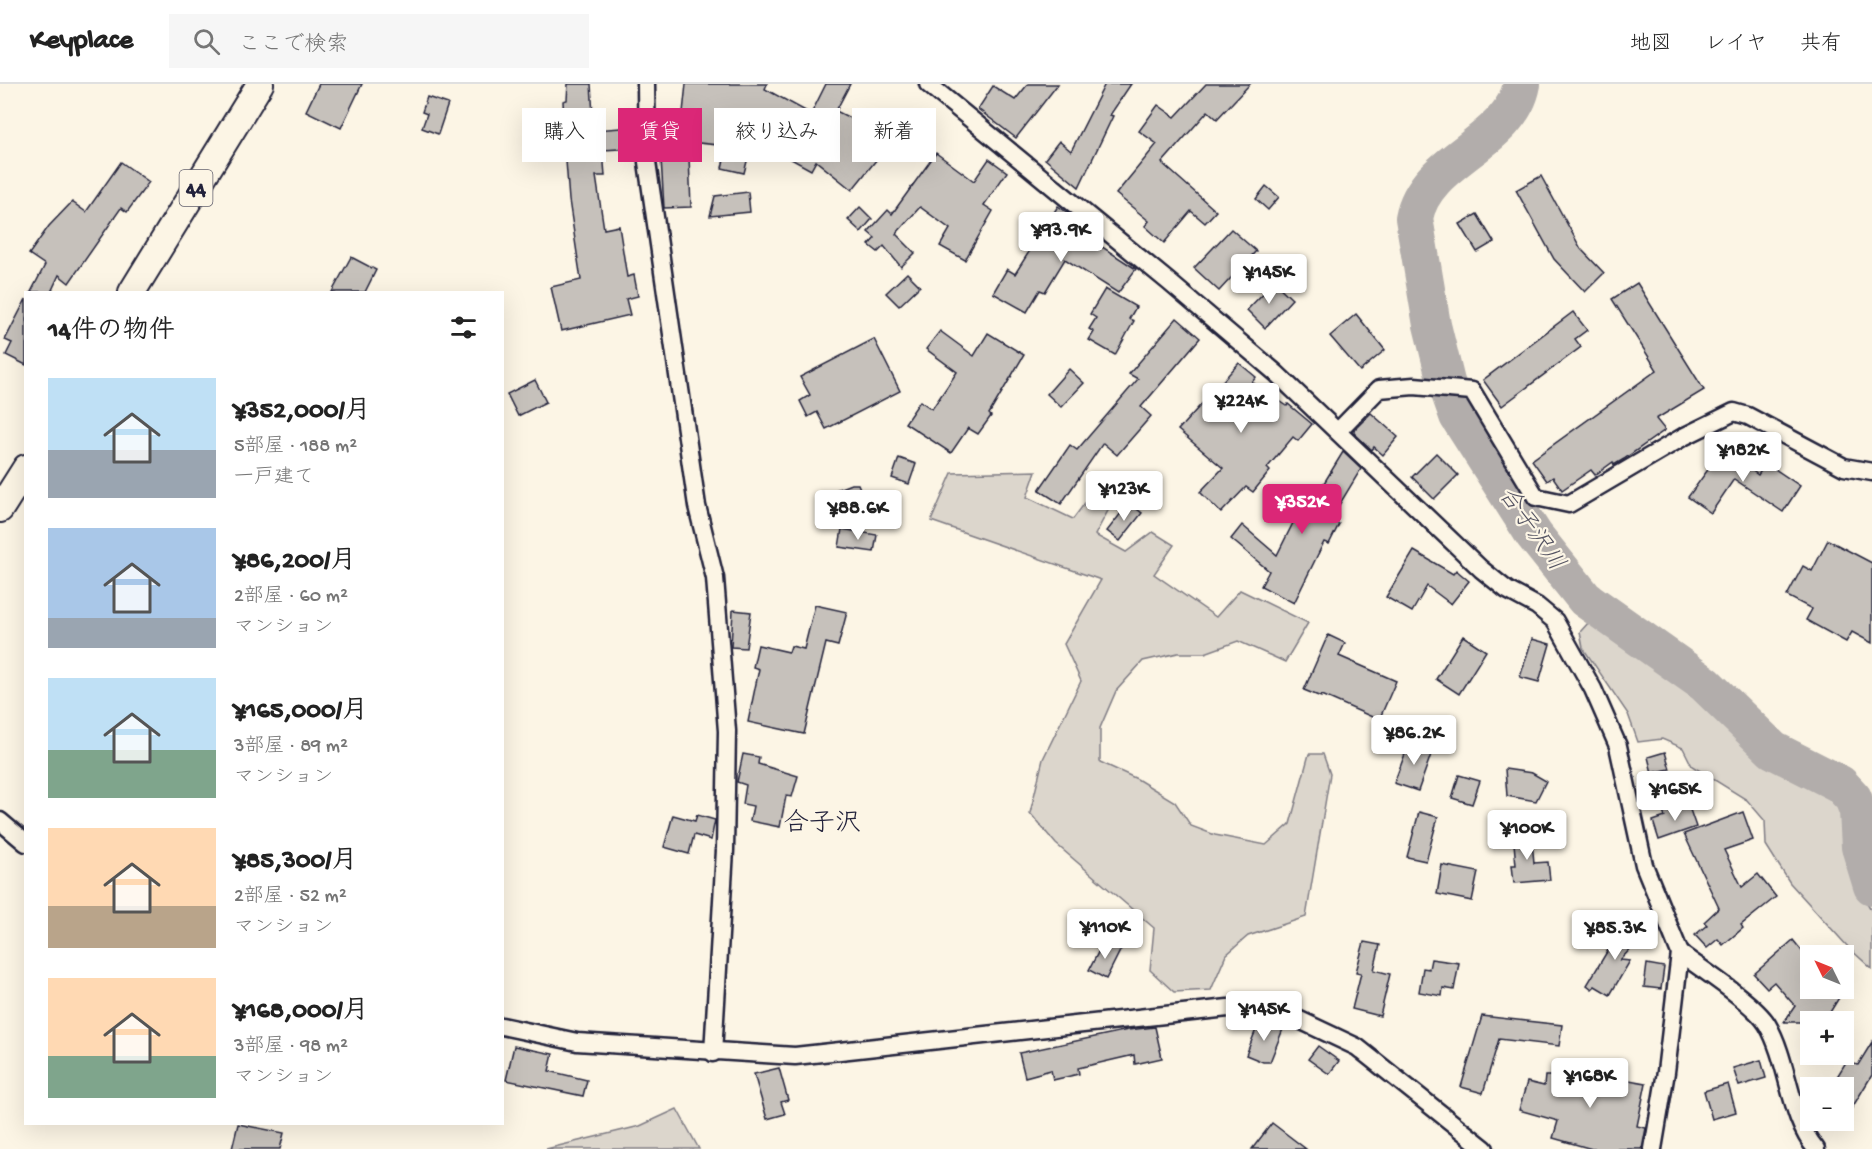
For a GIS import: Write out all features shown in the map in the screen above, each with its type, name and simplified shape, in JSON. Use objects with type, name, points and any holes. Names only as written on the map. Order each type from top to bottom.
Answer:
[{"type":"main road","name":"44","points":[[133,291],[260,84]]},
{"type":"main road","points":[[0,509],[24,471]]},
{"type":"street","points":[[646,84],[647,162],[697,506],[715,578],[727,731],[725,850],[713,1053]]},
{"type":"street","points":[[928,84],[1276,373],[1481,569],[1507,590],[1537,606],[1555,621],[1593,689],[1618,746],[1644,865],[1680,954],[1653,1149]]},
{"type":"street","points":[[1338,431],[1379,389],[1414,386],[1464,388],[1472,391],[1536,497],[1569,504],[1683,438],[1734,412],[1748,416],[1844,467],[1872,472]]},
{"type":"street","points":[[0,821],[24,841]]},
{"type":"street","points":[[1680,954],[1738,997],[1766,1022],[1782,1057],[1792,1096],[1809,1141],[1816,1149]]},
{"type":"street","points":[[504,1026],[577,1042],[713,1053],[795,1056],[1228,1008],[1289,1015],[1357,1047],[1485,1149]]},
{"type":"shaded area","points":[[1036,471],[1027,497],[1073,519],[1102,480],[1118,492],[1095,535],[1126,552],[1153,532],[1174,545],[1154,574],[1216,617],[1240,590],[1308,623],[1285,662],[1238,641],[1205,653],[1178,653],[1143,661],[1116,691],[1100,728],[1100,762],[1137,779],[1175,802],[1191,826],[1215,835],[1266,845],[1290,824],[1309,754],[1323,754],[1330,774],[1306,917],[1248,936],[1226,955],[1211,990],[1174,992],[1150,970],[1154,928],[1056,844],[1030,813],[1043,759],[1081,681],[1064,644],[1101,580],[931,521],[952,473]]},
{"type":"shaded area","points":[[1589,622],[1627,643],[1713,706],[1785,765],[1830,783],[1851,815],[1850,845],[1855,883],[1872,911],[1872,969],[1854,953],[1854,945],[1846,945],[1790,883],[1766,845],[1765,821],[1747,800],[1692,766],[1683,748],[1662,739],[1638,742],[1628,714],[1583,648],[1580,632]]},
{"type":"shaded area","points":[[677,1109],[699,1149],[546,1149],[640,1126]]},
{"type":"building","points":[[319,84],[362,84],[341,128],[306,111]]},
{"type":"building","points":[[568,84],[591,84],[593,108],[563,108],[563,101],[567,100]]},
{"type":"building","points":[[686,84],[767,84],[765,89],[800,108],[714,108],[714,145],[702,143],[702,108],[683,108]]},
{"type":"building","points":[[826,84],[850,84],[838,108],[814,108]]},
{"type":"building","points":[[1028,84],[1058,84],[1016,138],[978,109],[993,86],[1015,100]]},
{"type":"building","points":[[1105,84],[1131,84],[1110,115],[1113,116],[1079,187],[1045,159],[1059,141],[1071,151]]},
{"type":"building","points":[[1206,84],[1250,84],[1217,119],[1208,111],[1162,163],[1216,211],[1205,223],[1191,211],[1164,243],[1145,226],[1149,221],[1116,194],[1157,144],[1139,131],[1158,105],[1175,117]]},
{"type":"building","points":[[427,97],[448,104],[438,134],[422,128],[427,114],[422,112]]},
{"type":"building","points":[[840,113],[852,119],[852,162],[875,162],[852,190],[817,162],[840,162]]},
{"type":"building","points":[[618,128],[618,149],[606,150],[606,129]]},
{"type":"building","points":[[936,153],[974,181],[989,159],[1007,172],[984,205],[993,211],[965,260],[940,246],[950,229],[920,207],[896,234],[915,253],[901,267],[884,246],[878,252],[869,245],[875,238],[868,232],[888,210],[892,214],[930,162],[936,162]]},
{"type":"building","points":[[121,162],[149,182],[127,212],[121,208],[69,283],[59,275],[51,291],[32,291],[45,265],[29,254],[49,226],[72,202],[86,212]]},
{"type":"building","points":[[566,162],[604,162],[605,176],[596,176],[604,229],[619,226],[627,277],[634,275],[638,296],[626,299],[630,315],[561,331],[551,287],[581,280],[569,200]]},
{"type":"building","points":[[661,162],[689,162],[691,207],[664,208]]},
{"type":"building","points":[[723,162],[747,162],[744,173],[722,168]]},
{"type":"building","points":[[796,162],[815,162],[811,170]]},
{"type":"building","points":[[1541,176],[1581,249],[1604,273],[1585,292],[1554,259],[1516,190]]},
{"type":"building","points":[[1266,186],[1279,197],[1268,210],[1256,199]]},
{"type":"building","points":[[748,192],[750,212],[710,216],[715,196]]},
{"type":"building","points":[[1058,206],[1072,216],[1067,224],[1136,269],[1118,293],[1065,259],[1045,292],[1040,290],[1027,312],[993,293],[1007,269],[1015,274]]},
{"type":"building","points":[[860,207],[872,219],[861,232],[848,220]]},
{"type":"building","points":[[1477,214],[1494,242],[1477,252],[1460,224]]},
{"type":"building","points":[[1231,229],[1256,251],[1219,291],[1194,268]]},
{"type":"building","points":[[351,257],[376,270],[366,291],[333,291]]},
{"type":"building","points":[[907,273],[920,286],[899,306],[886,293]]},
{"type":"building","points":[[1274,282],[1292,299],[1265,328],[1247,310]]},
{"type":"building","points":[[1637,283],[1704,390],[1656,419],[1665,430],[1624,459],[1614,465],[1613,462],[1595,475],[1591,470],[1562,490],[1553,477],[1547,481],[1532,460],[1657,370],[1612,299]]},
{"type":"building","points":[[1105,289],[1136,307],[1129,319],[1134,321],[1115,355],[1089,340],[1094,332],[1089,329],[1096,318],[1090,314]]},
{"type":"building","points":[[24,303],[24,364],[6,355],[12,343],[5,340]]},
{"type":"building","points":[[1573,312],[1587,330],[1575,339],[1581,347],[1502,406],[1483,380]]},
{"type":"building","points":[[1356,314],[1385,350],[1360,371],[1330,336]]},
{"type":"building","points":[[1177,318],[1200,338],[1141,407],[1151,416],[1117,455],[1103,443],[1061,504],[1039,490],[1070,445],[1077,450],[1138,379],[1129,374]]},
{"type":"building","points":[[940,331],[974,356],[988,333],[1024,355],[989,414],[991,416],[978,434],[968,428],[951,453],[905,423],[920,401],[932,409],[957,372],[926,349]]},
{"type":"building","points":[[874,339],[900,391],[826,429],[817,412],[808,417],[800,401],[810,395],[800,377]]},
{"type":"building","points":[[1239,363],[1256,377],[1252,382],[1287,406],[1288,404],[1312,424],[1298,441],[1293,437],[1267,468],[1270,471],[1253,492],[1246,487],[1221,513],[1200,492],[1223,468],[1178,430]]},
{"type":"building","points":[[1069,369],[1084,383],[1061,407],[1047,394]]},
{"type":"building","points":[[535,380],[546,402],[518,416],[507,394]]},
{"type":"building","points":[[1371,413],[1398,437],[1383,455],[1374,447],[1372,450],[1354,433],[1354,430]]},
{"type":"building","points":[[1723,449],[1758,475],[1766,463],[1800,486],[1783,512],[1734,479],[1711,513],[1688,497]]},
{"type":"building","points":[[1343,452],[1361,469],[1330,520],[1339,524],[1329,544],[1324,542],[1294,603],[1261,586],[1269,571],[1231,539],[1242,525],[1277,555],[1299,511],[1305,514]]},
{"type":"building","points":[[1436,453],[1458,475],[1434,499],[1412,477]]},
{"type":"building","points":[[899,458],[916,464],[909,484],[892,478]]},
{"type":"building","points":[[851,484],[858,484],[867,505],[838,517],[832,501],[836,500],[833,491]]},
{"type":"building","points":[[1129,503],[1142,513],[1120,541],[1107,531]]},
{"type":"building","points":[[842,529],[877,535],[874,552],[839,547]]},
{"type":"building","points":[[1828,540],[1872,563],[1872,643],[1852,632],[1846,642],[1806,620],[1812,609],[1787,596],[1803,566],[1812,571]]},
{"type":"building","points":[[1414,551],[1453,574],[1456,570],[1469,581],[1451,604],[1427,586],[1412,612],[1386,597]]},
{"type":"building","points":[[815,605],[847,612],[838,646],[826,643],[804,734],[748,722],[759,669],[753,667],[758,645],[789,652],[791,646],[804,649]]},
{"type":"building","points":[[733,610],[751,612],[746,648],[731,647]]},
{"type":"building","points":[[1328,635],[1345,643],[1339,656],[1396,681],[1379,720],[1322,695],[1321,697],[1304,690]]},
{"type":"building","points":[[1463,636],[1486,651],[1459,694],[1436,679]]},
{"type":"building","points":[[1532,639],[1550,644],[1539,682],[1520,677]]},
{"type":"building","points":[[1410,741],[1433,749],[1418,791],[1394,783]]},
{"type":"building","points":[[1665,752],[1670,769],[1652,773],[1648,757]]},
{"type":"building","points":[[743,754],[759,757],[758,764],[798,776],[792,797],[786,796],[780,827],[750,821],[753,806],[743,804],[746,785],[737,782]]},
{"type":"building","points":[[1505,769],[1532,773],[1546,781],[1536,801],[1507,796]]},
{"type":"building","points":[[1459,775],[1480,781],[1472,804],[1452,798]]},
{"type":"building","points":[[1688,804],[1696,827],[1659,840],[1653,821],[1665,817],[1663,812]]},
{"type":"building","points":[[1419,812],[1438,817],[1426,861],[1407,857]]},
{"type":"building","points":[[1743,812],[1753,840],[1724,850],[1742,887],[1758,874],[1776,897],[1741,925],[1743,928],[1723,945],[1718,939],[1707,948],[1695,935],[1707,925],[1704,922],[1719,908],[1684,834]]},
{"type":"building","points":[[673,815],[695,821],[697,815],[715,820],[711,840],[694,835],[689,854],[664,847]]},
{"type":"building","points":[[1531,831],[1534,863],[1548,862],[1550,880],[1514,883],[1512,865],[1516,865],[1513,833]]},
{"type":"building","points":[[1442,865],[1478,872],[1472,901],[1437,894]]},
{"type":"building","points":[[1628,923],[1642,937],[1620,960],[1630,961],[1610,995],[1595,986],[1592,989],[1587,985],[1617,935]]},
{"type":"building","points":[[1793,940],[1800,949],[1800,999],[1838,999],[1831,1011],[1800,1011],[1800,1022],[1784,1022],[1795,1006],[1774,982],[1767,988],[1754,974]]},
{"type":"building","points":[[1104,941],[1121,949],[1106,979],[1089,970]]},
{"type":"building","points":[[1364,942],[1380,945],[1374,970],[1390,974],[1380,1016],[1352,1009],[1361,973],[1356,972]]},
{"type":"building","points":[[1431,959],[1459,963],[1454,990],[1443,988],[1442,996],[1419,992],[1423,968],[1429,969]]},
{"type":"building","points":[[1647,964],[1664,967],[1661,989],[1644,987]]},
{"type":"building","points":[[1482,1016],[1562,1025],[1559,1046],[1499,1039],[1483,1093],[1461,1087]]},
{"type":"building","points":[[1259,1022],[1283,1029],[1270,1062],[1263,1062],[1246,1055]]},
{"type":"building","points":[[1155,1027],[1162,1058],[1135,1064],[1134,1055],[1078,1068],[1079,1074],[1053,1080],[1051,1070],[1025,1077],[1019,1053],[1128,1030]]},
{"type":"building","points":[[1872,1042],[1872,1075],[1854,1105],[1854,1077],[1837,1077],[1844,1065],[1858,1065]]},
{"type":"building","points":[[514,1046],[553,1054],[549,1071],[587,1080],[583,1096],[506,1080]]},
{"type":"building","points":[[1318,1046],[1339,1061],[1329,1074],[1308,1059]]},
{"type":"building","points":[[1761,1060],[1766,1078],[1739,1086],[1733,1068]]},
{"type":"building","points":[[779,1068],[788,1100],[781,1102],[785,1114],[767,1119],[754,1074]]},
{"type":"building","points":[[1556,1071],[1602,1071],[1602,1075],[1646,1083],[1637,1126],[1646,1128],[1642,1149],[1592,1149],[1553,1138],[1558,1121],[1519,1110],[1527,1082],[1544,1086],[1545,1076],[1556,1076]]},
{"type":"building","points":[[1728,1084],[1736,1112],[1712,1119],[1704,1091]]},
{"type":"building","points":[[1272,1123],[1306,1149],[1252,1149]]},
{"type":"building","points":[[238,1125],[284,1133],[280,1149],[232,1149]]},
{"type":"waterway","name":"合子沢川","points":[[1522,84],[1515,105],[1502,122],[1434,180],[1421,197],[1414,218],[1432,325],[1446,382],[1458,416],[1534,535],[1585,599],[1705,684],[1773,750],[1840,784],[1853,798],[1858,811],[1860,847],[1872,886]]},
{"type":"district","name":"合子沢","points":[[822,821]]}]
